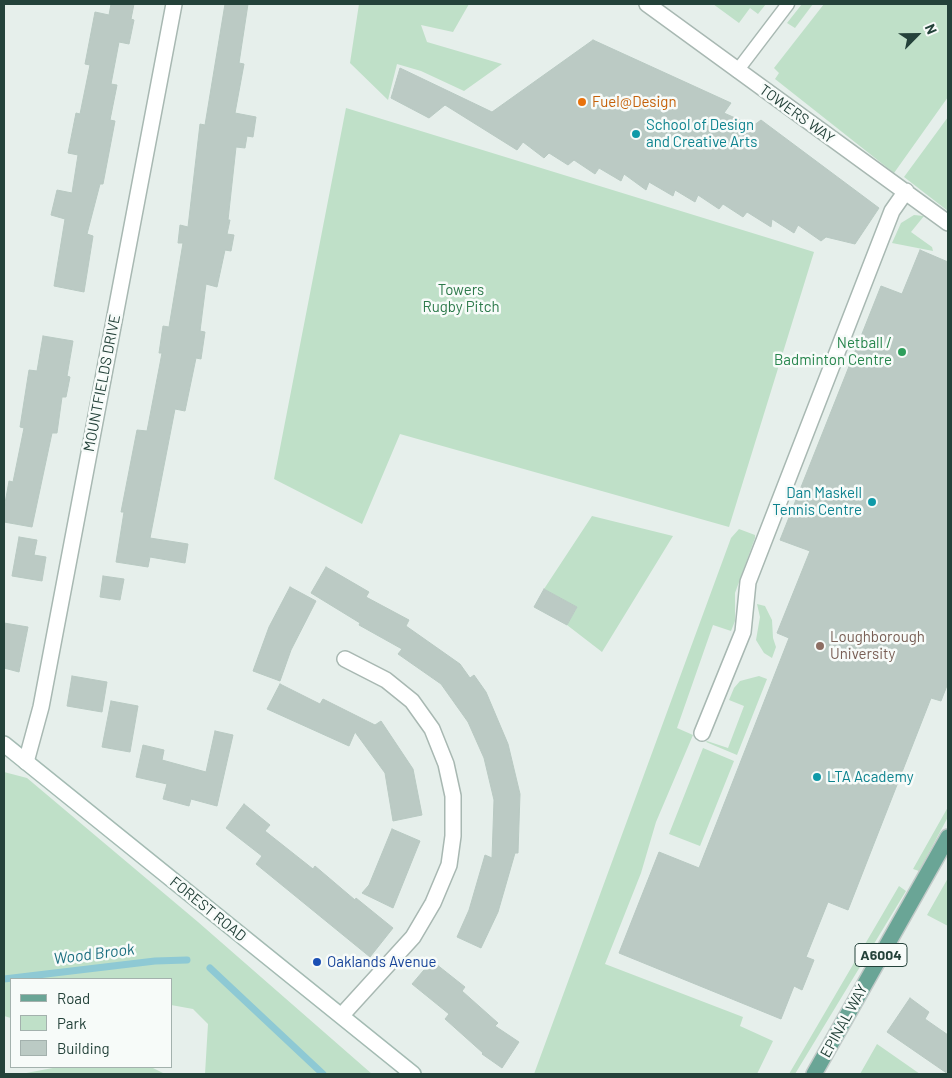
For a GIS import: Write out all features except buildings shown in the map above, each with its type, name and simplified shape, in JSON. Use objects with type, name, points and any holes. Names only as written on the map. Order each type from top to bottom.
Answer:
[{"type":"main road","name":"EPINAL WAY","points":[[814,1074],[948,837]]},
{"type":"street","name":"MOUNTFIELDS DRIVE","points":[[26,762],[41,707],[174,4]]},
{"type":"street","name":"TOWERS WAY","points":[[647,4],[948,223]]},
{"type":"street","points":[[702,733],[746,619],[748,582],[892,211],[906,191]]},
{"type":"street","points":[[342,1016],[413,937],[433,903],[449,865],[454,836],[453,796],[446,764],[432,729],[412,702],[386,680],[346,658]]},
{"type":"street","name":"FOREST ROAD","points":[[7,750],[26,762],[413,1074]]},
{"type":"lane","points":[[737,71],[788,4]]},
{"type":"green space","points":[[359,4],[469,4],[453,32],[421,25],[427,42],[502,64],[464,91],[421,71],[397,64],[388,100],[350,63]]},
{"type":"green space","points":[[713,4],[766,4],[758,14],[750,8],[739,23]]},
{"type":"green space","points":[[802,4],[813,4],[795,28],[787,23]]},
{"type":"green space","points":[[824,4],[948,4],[948,97],[894,173],[775,79],[779,73],[774,68]]},
{"type":"green space","name":"Towers Rugby Pitch","points":[[346,108],[814,252],[729,527],[400,434],[362,524],[274,479]]},
{"type":"green space","points":[[948,117],[948,211],[904,177]]},
{"type":"green space","points":[[914,215],[924,216],[911,232],[932,247],[933,251],[892,243],[901,223]]},
{"type":"green space","points":[[592,516],[673,536],[602,652],[567,625],[577,607],[544,589]]},
{"type":"green space","points":[[739,529],[755,535],[755,538],[735,593],[735,621],[731,631],[713,625],[677,728],[693,735],[656,822],[641,873],[605,964],[743,1017],[740,1026],[773,1041],[757,1074],[534,1074],[731,538]]},
{"type":"green space","points":[[757,604],[765,606],[772,620],[773,638],[776,647],[772,658],[764,653],[756,640],[760,617]]},
{"type":"green space","points":[[759,676],[767,679],[737,755],[706,742],[728,748],[744,706],[729,700],[734,688],[740,681]]},
{"type":"green space","points":[[703,748],[734,761],[700,846],[669,834]]},
{"type":"green space","points":[[4,772],[27,778],[198,922],[372,1074],[205,1074],[208,1024],[193,1009],[172,1005],[172,978],[10,978],[10,1018],[4,1016]]},
{"type":"green space","points":[[948,807],[948,817],[919,871],[913,869]]},
{"type":"green space","points":[[948,878],[948,926],[927,915]]},
{"type":"green space","points":[[899,886],[906,891],[795,1074],[789,1074]]},
{"type":"green space","points":[[877,1044],[920,1074],[860,1074]]},
{"type":"green space","points":[[53,1068],[153,1068],[165,1074],[21,1074]]},
{"type":"waterway","name":"Wood Brook","points":[[12,978],[155,961],[187,960]]},
{"type":"waterway","name":"Wood Brook","points":[[210,968],[323,1074]]},
{"type":"waterway","name":"Wood Brook","points":[[4,979],[10,978]]},
{"type":"place","name":"Fuel@Design","points":[[582,102]]},
{"type":"place","name":"School of Design and Creative Arts","points":[[636,134]]},
{"type":"place","name":"Netball / Badminton Centre","points":[[902,352]]},
{"type":"place","name":"Dan Maskell Tennis Centre","points":[[872,502]]},
{"type":"place","name":"Loughborough University","points":[[820,646]]},
{"type":"place","name":"LTA Academy","points":[[817,777]]},
{"type":"place","name":"Oaklands Avenue","points":[[317,962]]}]
